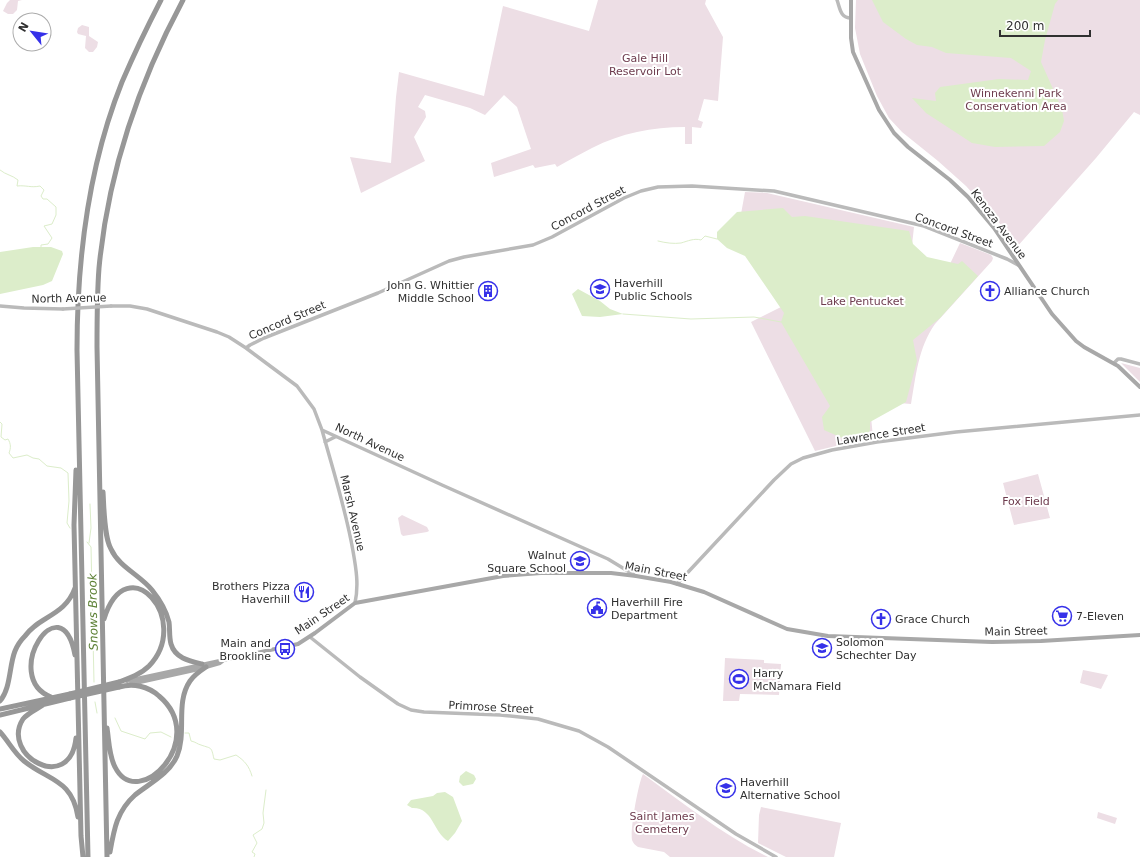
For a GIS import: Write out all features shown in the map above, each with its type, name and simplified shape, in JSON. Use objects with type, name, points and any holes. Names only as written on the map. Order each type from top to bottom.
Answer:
[{"type":"highway","points":[[88,857],[77,350],[78,278],[88,203],[104,139],[122,83],[161,0]]},
{"type":"highway","points":[[108,857],[99,454],[97,313],[99,269],[107,211],[122,144],[137,100],[154,58],[183,0]]},
{"type":"highway","points":[[79,436],[74,525],[81,836],[83,857]]},
{"type":"highway","points":[[99,454],[107,535],[110,548],[116,558],[151,589],[163,606],[168,622],[171,643],[177,655],[189,662],[204,665],[191,680],[184,696],[181,742],[177,755],[167,770],[124,807],[115,825],[108,857]]},
{"type":"highway","points":[[0,701],[6,687],[15,650],[26,634],[57,612],[69,600],[76,585]]},
{"type":"highway","points":[[103,623],[108,606],[113,598],[124,589],[139,589],[152,597],[162,614],[164,625],[163,638],[157,656],[148,667],[119,685]]},
{"type":"highway","points":[[16,669],[18,656],[24,643],[34,632],[41,628],[48,627],[64,632],[68,637],[73,648],[77,670]]},
{"type":"highway","points":[[105,707],[111,757],[118,772],[126,778],[139,781],[149,778],[162,769],[170,757],[175,744],[176,729],[172,714],[167,705],[156,694],[141,686],[129,684]]},
{"type":"highway","name":"Main Street","points":[[0,715],[43,705],[70,696],[129,684]]},
{"type":"highway","points":[[35,692],[51,697]]},
{"type":"highway","name":"Main Street","points":[[0,709],[51,697],[70,696]]},
{"type":"highway","points":[[43,705],[26,716],[18,729],[16,738],[18,747],[22,753],[36,764],[43,766],[58,766],[69,757],[73,751],[76,740],[78,717]]},
{"type":"highway","points":[[0,732],[22,760],[58,782],[71,795],[76,806],[81,836]]},
{"type":"main road","points":[[837,0],[843,16],[847,18],[851,16]]},
{"type":"main road","name":"Kenoza Avenue","points":[[851,0],[851,38],[853,52],[879,110],[894,133],[908,147],[950,180],[968,197],[994,228],[1052,314],[1076,341],[1087,349],[1114,363],[1140,387]]},
{"type":"main road","name":"Concord Street","points":[[246,348],[264,338],[378,293],[449,261],[533,245],[552,237],[624,198],[641,191],[658,187],[692,186],[774,191],[924,226],[1007,259],[1019,266]]},
{"type":"main road","name":"North Avenue","points":[[0,306],[63,309],[111,306],[136,307],[172,317],[229,337],[297,386],[314,409],[322,430],[608,559],[636,576]]},
{"type":"main road","points":[[1114,363],[1118,359],[1121,359],[1140,364]]},
{"type":"main road","name":"Lawrence Street","points":[[677,584],[774,480],[791,464],[803,458],[832,450],[916,436],[1140,415]]},
{"type":"main road","name":"Marsh Avenue","points":[[322,430],[343,500],[351,538],[357,575],[357,594],[355,602]]},
{"type":"main road","points":[[325,442],[335,436]]},
{"type":"main road","name":"Main Street","points":[[129,684],[220,660],[298,644],[310,637],[355,602],[511,575],[541,573],[612,573],[677,584],[704,592],[787,629],[824,636],[998,642],[1043,641],[1140,635]]},
{"type":"main road","name":"Primrose Street","points":[[310,637],[340,662],[381,692],[398,704],[411,710],[424,712],[500,715],[538,719],[579,731],[608,747],[731,832],[776,857]]},
{"type":"main road","name":"Main Street","points":[[119,685],[204,665]]},
{"type":"green space","points":[[10,0],[22,0],[18,1],[17,10],[12,12],[12,14],[8,14],[3,11]]},
{"type":"green space","name":"Gale Hill Reservoir Lot","points":[[598,0],[706,0],[705,4],[723,37],[718,101],[704,99],[698,120],[703,122],[701,128],[692,127],[692,144],[685,144],[685,127],[661,128],[637,132],[614,138],[557,167],[555,164],[535,168],[533,165],[494,177],[491,163],[531,149],[517,107],[504,95],[485,115],[470,108],[425,95],[418,107],[425,111],[426,117],[414,137],[425,161],[361,193],[350,157],[391,163],[399,72],[484,96],[503,6],[589,31]]},
{"type":"green space","name":"Winnekenni Park Conservation Area","points":[[856,0],[1140,0],[1140,115],[1134,112],[1096,158],[1015,249],[1002,226],[966,186],[902,132],[889,118],[877,96],[860,54],[855,28]]},
{"type":"green space","points":[[82,25],[89,27],[89,36],[98,42],[97,47],[93,52],[89,52],[85,48],[86,36],[78,34],[77,32],[78,28]]},
{"type":"green space","name":"Lake Pentucket","points":[[745,192],[767,193],[914,227],[912,245],[926,258],[950,264],[960,243],[991,255],[993,258],[992,261],[935,324],[929,333],[918,362],[911,404],[899,403],[871,417],[873,437],[815,451],[751,322],[787,304],[741,214]]},
{"type":"green space","points":[[1121,363],[1140,368],[1140,382]]},
{"type":"green space","name":"Fox Field","points":[[1038,474],[1050,518],[1014,525],[1003,483]]},
{"type":"green space","points":[[402,515],[427,527],[429,531],[403,536],[401,534],[398,518]]},
{"type":"green space","points":[[725,658],[764,660],[764,663],[781,664],[779,695],[740,694],[739,701],[723,701]]},
{"type":"green space","points":[[1083,670],[1108,675],[1101,689],[1080,683]]},
{"type":"green space","name":"Saint James Cemetery","points":[[643,774],[719,829],[768,857],[670,857],[664,852],[638,847],[632,840],[632,827],[637,797]]},
{"type":"green space","points":[[761,807],[841,823],[834,857],[786,857],[758,843],[759,815]]},
{"type":"green space","points":[[1098,812],[1117,818],[1115,824],[1097,818]]},
{"type":"shaded area","points":[[872,0],[1058,0],[1055,4],[1045,40],[1041,62],[1062,109],[1064,121],[1060,132],[1044,146],[995,147],[972,143],[926,113],[912,98],[936,101],[935,93],[940,87],[999,79],[1028,80],[1031,71],[1011,58],[946,53],[932,47],[917,45],[883,22]]},
{"type":"shaded area","name":"Lake Pentucket","points":[[783,208],[792,217],[805,216],[909,231],[913,244],[927,257],[958,264],[962,261],[978,276],[940,318],[913,340],[917,361],[906,402],[870,422],[870,430],[867,436],[849,441],[824,430],[822,417],[830,406],[781,322],[784,313],[745,256],[727,248],[717,239],[717,232],[737,212]]},
{"type":"shaded area","points":[[33,247],[51,247],[62,251],[63,254],[52,281],[43,285],[0,294],[0,252]]},
{"type":"shaded area","points":[[578,289],[600,301],[610,309],[623,314],[600,317],[582,316],[572,294]]},
{"type":"shaded area","points":[[466,771],[474,775],[476,779],[473,784],[463,786],[459,782],[460,776]]},
{"type":"shaded area","points":[[445,792],[453,797],[462,821],[448,841],[439,832],[424,811],[407,805],[411,800]]},
{"type":"waterway","name":"Snows Brook","points":[[0,170],[18,180],[17,186],[40,186],[44,190],[41,196],[43,199],[47,199],[56,207],[56,215],[52,224],[44,226],[52,238],[48,244],[41,245],[41,247]]},
{"type":"waterway","points":[[658,241],[681,243],[698,239],[701,240],[705,236],[717,239]]},
{"type":"waterway","points":[[623,314],[691,319],[754,317],[781,322]]},
{"type":"waterway","name":"Snows Brook","points":[[0,422],[2,424],[1,437],[5,440],[8,439],[10,443],[9,453],[13,458],[27,455],[39,459],[47,466],[61,468],[68,473],[69,501],[67,523],[70,528]]},
{"type":"waterway","points":[[89,543],[91,528],[90,504]]},
{"type":"waterway","name":"Snows Brook","points":[[87,542],[91,547],[94,682]]},
{"type":"waterway","name":"Snows Brook","points":[[95,702],[97,713]]},
{"type":"waterway","name":"Snows Brook","points":[[115,718],[121,731],[145,739],[150,733],[161,732],[171,737]]},
{"type":"waterway","name":"Snows Brook","points":[[185,733],[189,733],[191,741],[209,748],[214,759],[220,760],[236,755],[242,759],[250,769],[252,776]]},
{"type":"waterway","name":"Snows Brook","points":[[254,857],[255,854],[252,852],[257,843],[253,835],[262,829],[264,823],[263,813],[266,790]]},
{"type":"place","name":"Haverhill Public Schools","points":[[600,289]]},
{"type":"place","name":"John G. Whittier Middle School","points":[[488,291]]},
{"type":"place","name":"Alliance Church","points":[[990,291]]},
{"type":"place","name":"Walnut Square School","points":[[580,561]]},
{"type":"place","name":"Brothers Pizza Haverhill","points":[[304,592]]},
{"type":"place","name":"Haverhill Fire Department","points":[[597,608]]},
{"type":"place","name":"7-Eleven","points":[[1062,616]]},
{"type":"place","name":"Grace Church","points":[[881,619]]},
{"type":"place","name":"Solomon Schechter Day","points":[[822,648]]},
{"type":"place","name":"Main and Brookline","points":[[285,649]]},
{"type":"place","name":"Harry McNamara Field","points":[[739,679]]},
{"type":"place","name":"Haverhill Alternative School","points":[[726,788]]}]
